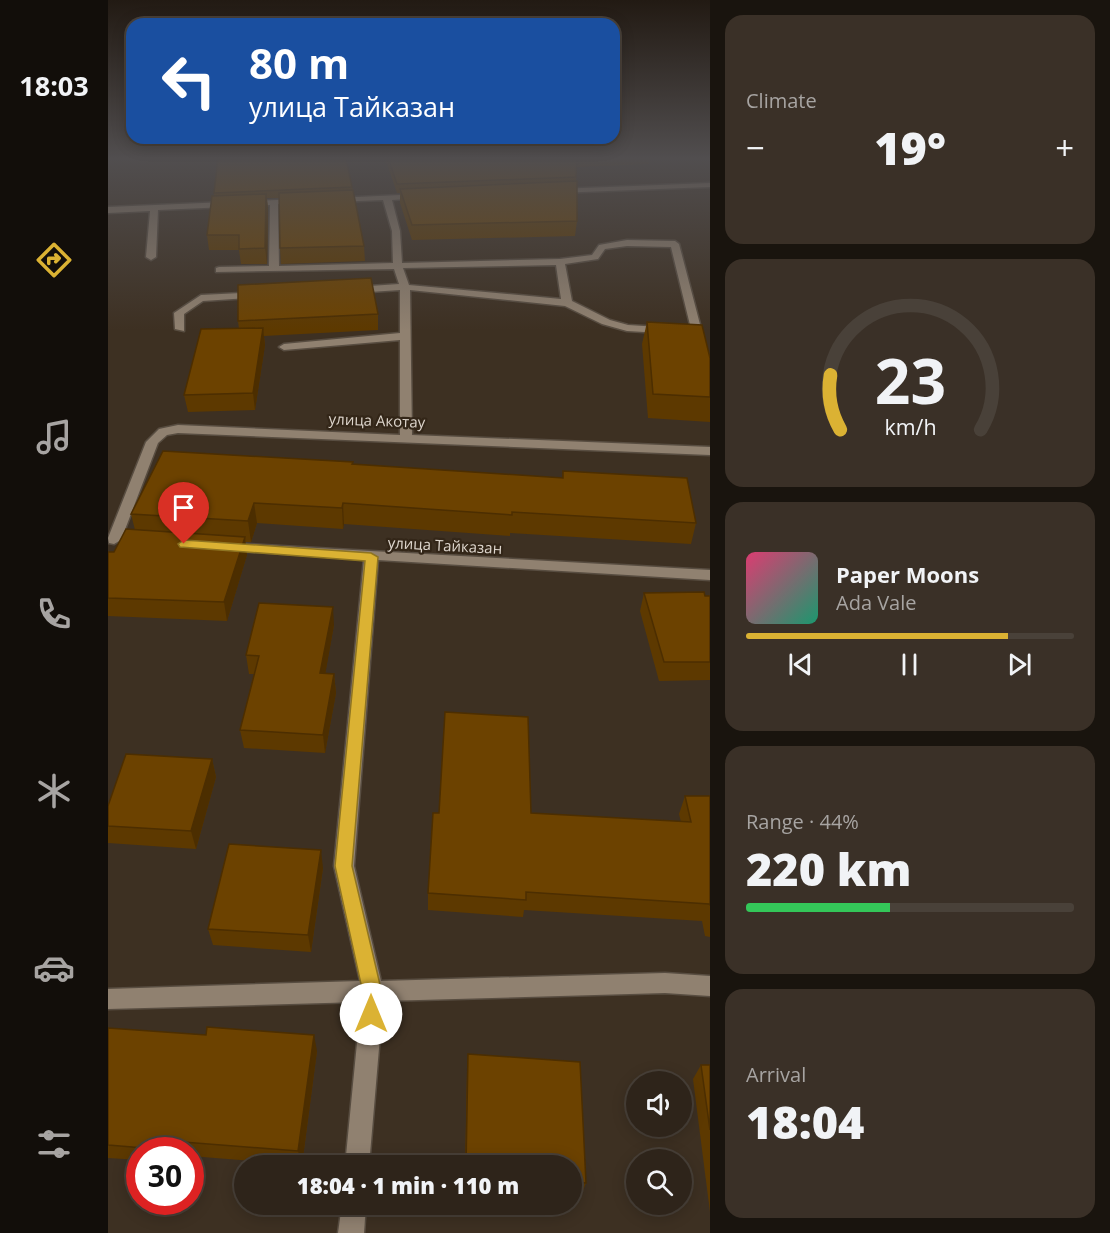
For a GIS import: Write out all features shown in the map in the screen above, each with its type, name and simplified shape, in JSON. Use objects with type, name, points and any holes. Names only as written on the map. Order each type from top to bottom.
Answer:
[{"type":"street","points":[[151,257],[154,216]]},
{"type":"street","points":[[274,216],[274,269]]},
{"type":"street","points":[[392,216],[396,231],[398,266],[405,287],[406,437]]},
{"type":"street","points":[[219,270],[560,262],[595,257],[603,247],[627,243],[675,243],[697,332],[627,328],[606,322],[567,303],[405,287],[345,290]]},
{"type":"street","points":[[560,262],[567,303]]},
{"type":"street","points":[[180,329],[179,313],[201,298],[273,294]]},
{"type":"street","points":[[284,346],[407,336]]},
{"type":"street","name":"улица Акотау","points":[[116,540],[152,442],[164,432],[178,429],[710,451]]},
{"type":"street","name":"улица Тайказан","points":[[208,546],[710,575]]},
{"type":"street","points":[[358,1155],[373,993],[344,866],[371,557]]},
{"type":"street","points":[[108,999],[666,983],[710,986]]},
{"type":"street","points":[[351,1233],[353,1215]]},
{"type":"building","points":[[209,216],[266,216],[265,248],[239,249],[239,235],[207,235]]},
{"type":"building","points":[[279,216],[358,216],[364,246],[280,248]]},
{"type":"building","points":[[409,216],[577,216],[577,221],[412,225]]},
{"type":"building","points":[[371,278],[378,314],[238,321],[238,285]]},
{"type":"building","points":[[647,322],[702,325],[710,358],[710,397],[653,394]]},
{"type":"building","points":[[263,328],[253,393],[184,395],[201,329]]},
{"type":"building","points":[[163,451],[353,462],[352,464],[563,478],[563,471],[687,478],[696,523],[512,512],[512,515],[343,503],[342,508],[254,503],[248,521],[131,514]]},
{"type":"building","points":[[126,529],[245,537],[224,602],[108,598],[108,552],[114,552]]},
{"type":"building","points":[[704,592],[705,596],[710,596],[710,662],[664,662],[644,593]]},
{"type":"building","points":[[259,603],[333,607],[320,673],[334,674],[323,735],[240,730],[259,656],[246,655]]},
{"type":"building","points":[[445,712],[528,717],[531,813],[691,822],[685,796],[710,796],[710,905],[526,892],[526,900],[428,893],[433,813],[439,813]]},
{"type":"building","points":[[126,754],[212,759],[191,831],[108,826],[108,806]]},
{"type":"building","points":[[229,844],[321,850],[308,935],[208,929]]},
{"type":"building","points":[[207,1027],[314,1035],[298,1151],[204,1144],[204,1137],[126,1137],[126,1146],[108,1145],[108,1028],[206,1035]]},
{"type":"building","points":[[468,1054],[580,1062],[586,1183],[582,1183],[582,1155],[466,1155]]},
{"type":"building","points":[[701,1065],[710,1065],[710,1130]]},
{"type":"route","points":[[184,544],[371,557],[344,866],[373,993],[371,1014]]}]
